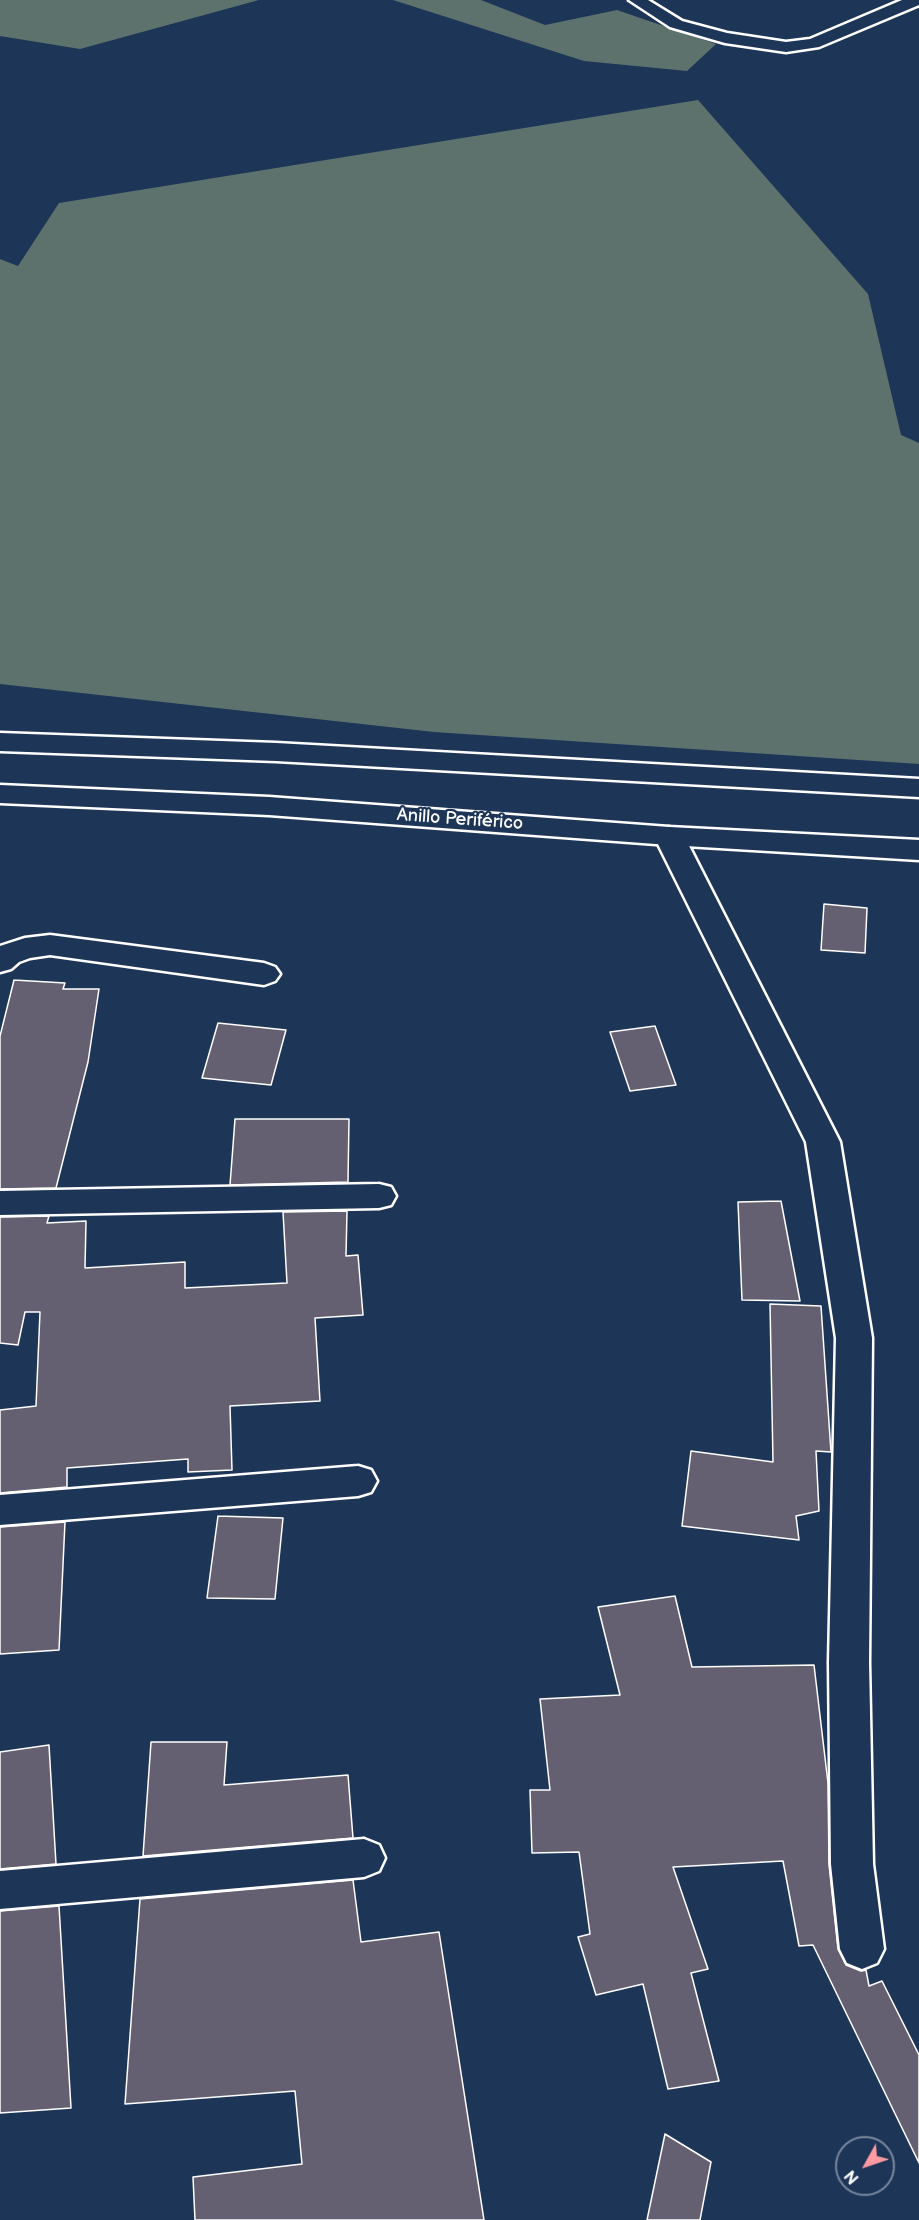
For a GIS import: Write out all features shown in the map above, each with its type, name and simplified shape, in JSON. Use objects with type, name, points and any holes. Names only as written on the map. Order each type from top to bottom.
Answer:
[{"type":"main road","points":[[0,742],[276,752],[919,788]]},
{"type":"main road","name":"Anillo Periférico","points":[[0,794],[269,806],[669,836],[919,850]]},
{"type":"main road","points":[[669,836],[823,1142],[854,1338],[849,1674],[852,1864],[862,1949]]},
{"type":"main road","points":[[0,962],[8,955],[25,948],[50,945],[264,974]]},
{"type":"main road","points":[[0,1203],[379,1196]]},
{"type":"main road","points":[[0,1510],[358,1481]]},
{"type":"main road","points":[[0,1890],[364,1858]]},
{"type":"lane","points":[[637,0],[676,24],[724,38],[786,47],[813,44],[915,0]]},
{"type":"green space","points":[[0,0],[259,0],[80,49],[0,36]]},
{"type":"green space","points":[[393,0],[481,0],[545,25],[617,10],[716,44],[687,71],[584,61]]},
{"type":"green space","points":[[698,100],[868,294],[901,435],[919,443],[919,764],[434,732],[0,684],[0,259],[18,266],[59,203]]},
{"type":"building","points":[[824,904],[867,908],[865,953],[821,950]]},
{"type":"building","points":[[14,980],[65,983],[63,989],[99,989],[88,1062],[56,1188],[0,1189],[0,1036]]},
{"type":"building","points":[[218,1023],[286,1030],[271,1085],[202,1078]]},
{"type":"building","points":[[655,1026],[676,1085],[630,1091],[610,1032]]},
{"type":"building","points":[[235,1119],[349,1119],[348,1182],[230,1185]]},
{"type":"building","points":[[781,1201],[800,1301],[742,1300],[738,1202]]},
{"type":"building","points":[[347,1211],[346,1256],[358,1255],[363,1315],[315,1318],[320,1401],[230,1406],[232,1470],[188,1472],[188,1459],[67,1468],[67,1487],[0,1493],[0,1410],[36,1406],[40,1312],[25,1312],[18,1345],[0,1343],[0,1217],[49,1216],[47,1223],[86,1221],[85,1268],[185,1262],[185,1288],[287,1283],[283,1212]]},
{"type":"building","points":[[770,1304],[821,1306],[831,1452],[816,1451],[819,1511],[796,1516],[799,1540],[682,1526],[691,1451],[773,1462]]},
{"type":"building","points":[[218,1516],[283,1518],[275,1599],[207,1598]]},
{"type":"building","points":[[65,1522],[59,1650],[0,1654],[0,1527]]},
{"type":"building","points":[[675,1596],[692,1667],[814,1665],[828,1783],[829,1864],[838,1949],[846,1965],[861,1971],[866,1970],[869,1986],[882,1981],[919,2055],[919,2163],[813,1945],[799,1946],[783,1861],[673,1867],[708,1969],[691,1973],[719,2081],[668,2089],[643,1984],[596,1995],[578,1937],[590,1934],[579,1852],[532,1853],[530,1790],[550,1790],[540,1699],[620,1695],[598,1607]]},
{"type":"building","points":[[151,1742],[227,1742],[224,1785],[348,1775],[353,1838],[143,1856]]},
{"type":"building","points":[[49,1745],[56,1864],[0,1869],[0,1752]]},
{"type":"building","points":[[353,1880],[361,1942],[439,1932],[484,2220],[195,2220],[193,2177],[302,2164],[295,2091],[125,2104],[140,1899]]},
{"type":"building","points":[[59,1906],[71,2108],[0,2113],[0,1911]]},
{"type":"building","points":[[665,2134],[711,2162],[700,2220],[647,2220]]}]
